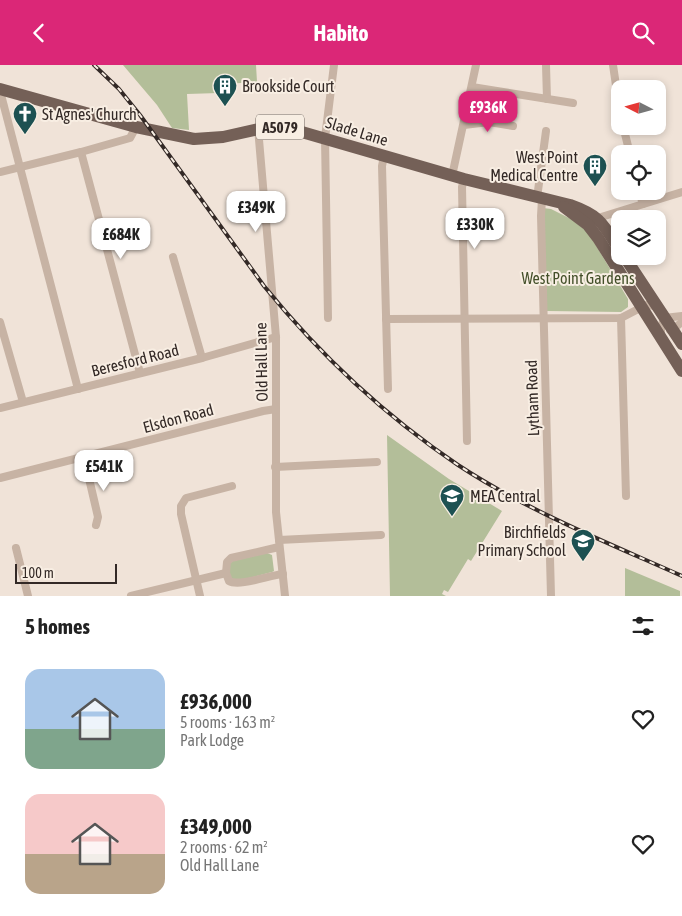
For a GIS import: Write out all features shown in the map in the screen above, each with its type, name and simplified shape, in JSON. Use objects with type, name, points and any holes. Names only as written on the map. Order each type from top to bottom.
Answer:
[{"type":"main road","name":"Slade Lane","points":[[0,90],[136,127],[194,139],[223,137],[272,126],[282,127],[458,177],[570,205],[587,211],[598,218]]},
{"type":"main road","name":"Slade Lane","points":[[558,203],[588,225],[641,307],[666,327]]},
{"type":"main road","points":[[598,238],[594,226],[598,218],[611,238]]},
{"type":"main road","name":"A5079","points":[[630,265],[656,306],[682,371]]},
{"type":"main road","name":"A5079","points":[[666,327],[682,343]]},
{"type":"street","points":[[328,318],[325,138],[334,65]]},
{"type":"street","points":[[467,441],[462,187],[458,177],[464,125],[476,65]]},
{"type":"street","points":[[546,65],[547,99]]},
{"type":"street","points":[[613,65],[615,80]]},
{"type":"street","points":[[472,87],[573,103]]},
{"type":"street","points":[[0,90],[78,389]]},
{"type":"street","points":[[464,125],[489,122],[513,126]]},
{"type":"street","points":[[0,172],[130,138],[136,127]]},
{"type":"street","name":"Old Hall Lane","points":[[258,128],[276,337],[275,467],[279,543],[285,596]]},
{"type":"street","name":"Lytham Road","points":[[546,131],[539,198],[551,596]]},
{"type":"street","points":[[81,152],[140,373]]},
{"type":"street","points":[[384,156],[382,166],[388,389]]},
{"type":"street","points":[[598,218],[682,192]]},
{"type":"street","points":[[642,200],[643,204]]},
{"type":"street","points":[[173,257],[202,358]]},
{"type":"street","points":[[641,307],[646,301],[647,291]]},
{"type":"street","points":[[386,319],[622,318],[646,305],[656,306]]},
{"type":"street","points":[[666,327],[682,316]]},
{"type":"street","points":[[622,318],[626,496]]},
{"type":"street","points":[[0,322],[23,403]]},
{"type":"street","name":"Beresford Road","points":[[0,408],[202,358],[276,337]]},
{"type":"street","name":"Elsdon Road","points":[[0,478],[276,409]]},
{"type":"street","points":[[84,457],[98,517],[96,525]]},
{"type":"street","points":[[275,467],[377,462]]},
{"type":"street","points":[[200,596],[181,514],[181,506],[186,498],[223,492],[232,486]]},
{"type":"street","points":[[282,574],[236,584],[229,581],[226,573],[227,562],[231,558],[279,543],[381,535]]},
{"type":"street","points":[[16,548],[28,596]]},
{"type":"street","points":[[132,596],[226,573]]},
{"type":"green space","points":[[123,65],[256,65],[257,82],[225,84],[219,93],[187,94],[189,130],[172,128],[157,105]]},
{"type":"green space","name":"West Point Gardens","points":[[543,208],[551,209],[571,219],[588,232],[628,299],[628,307],[621,312],[547,311]]},
{"type":"green space","name":"MEA Central","points":[[387,435],[449,479],[502,511],[471,561],[468,559],[448,592],[444,590],[442,594],[446,596],[390,596]]},
{"type":"green space","points":[[267,553],[272,555],[274,571],[235,582],[230,578],[229,562]]},
{"type":"green space","points":[[625,568],[680,591],[680,596],[625,596]]},
{"type":"railway","points":[[94,65],[119,89],[140,115],[264,286],[330,360],[379,405],[431,446],[485,482],[568,525],[682,576]]},
{"type":"place","name":"Brookside Court","points":[[225,107]]},
{"type":"place","name":"St Agnes' Church","points":[[25,135]]},
{"type":"place","name":"West Point Medical Centre","points":[[595,187]]},
{"type":"place","name":"MEA Central","points":[[452,517]]},
{"type":"place","name":"Birchfields Primary School","points":[[583,562]]}]
